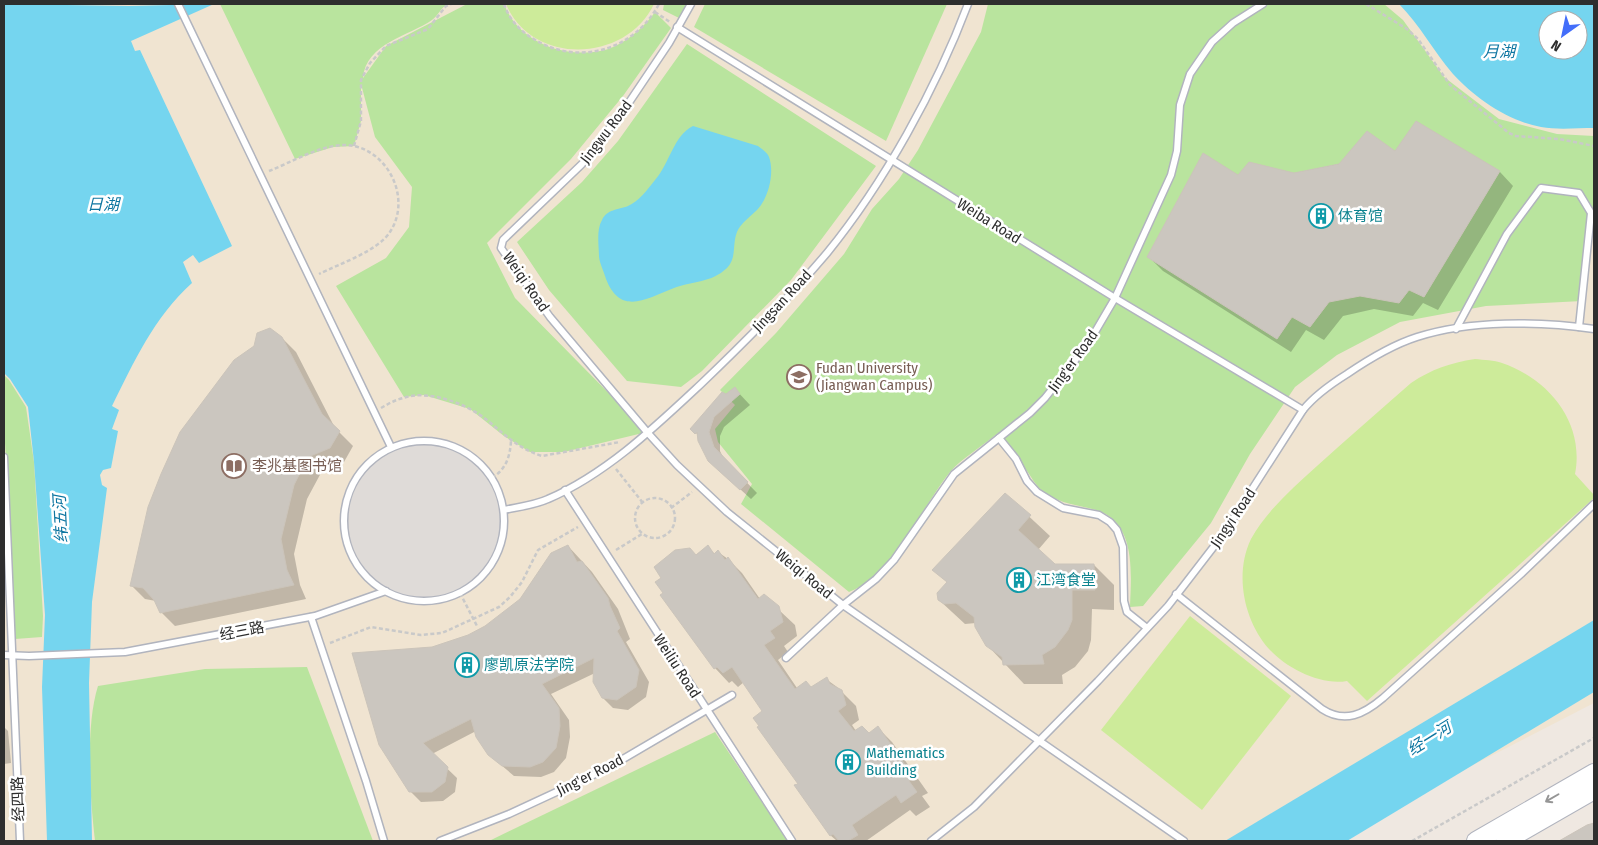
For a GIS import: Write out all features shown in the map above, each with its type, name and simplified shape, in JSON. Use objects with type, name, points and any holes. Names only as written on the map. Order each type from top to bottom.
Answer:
[{"type":"main road","points":[[1476,841],[1594,773]]},
{"type":"main road","points":[[1505,841],[1594,790]]},
{"type":"lane","name":"Jingwu Road","points":[[501,244],[510,233],[582,164],[628,104],[691,4]]},
{"type":"lane","name":"Jingsan Road","points":[[504,510],[546,500],[591,476],[611,461],[641,438],[726,360],[791,293],[827,252],[892,160],[956,37],[968,4]]},
{"type":"lane","name":"Jing'er Road","points":[[786,658],[843,605],[876,579],[894,560],[954,474],[1045,398],[1088,344],[1115,298],[1171,175],[1177,151],[1180,105],[1190,74],[1212,42],[1233,23],[1263,4]]},
{"type":"lane","points":[[179,7],[261,175],[308,279],[391,447]]},
{"type":"lane","name":"Weiba Road","points":[[678,27],[1115,298],[1303,410]]},
{"type":"lane","points":[[1456,329],[1507,234],[1541,188],[1579,193],[1591,213],[1579,327]]},
{"type":"lane","name":"Weiqi Road","points":[[501,244],[506,256],[550,317],[647,432],[727,512],[843,605],[1184,841]]},
{"type":"lane","name":"Jingyi Road","points":[[931,841],[974,807],[1040,741],[1147,628],[1222,536],[1303,410],[1310,401],[1330,385],[1373,357],[1416,337],[1456,329],[1509,324],[1594,329]]},
{"type":"lane","points":[[999,438],[1016,459],[1027,481],[1037,492],[1063,508],[1099,515],[1117,530],[1123,547],[1124,601],[1127,612],[1147,628]]},
{"type":"lane","points":[[421,440],[444,443],[465,452],[483,467],[492,478],[504,510],[502,539],[493,563],[483,576],[460,593],[446,598],[422,601],[403,598],[374,584],[356,563],[346,541],[344,516],[348,495],[358,475],[374,458],[391,447],[421,440]]},
{"type":"lane","name":"经四路","points":[[4,457],[20,841]]},
{"type":"lane","name":"Weiliu Road","points":[[565,490],[792,841]]},
{"type":"lane","points":[[1176,594],[1322,709],[1345,717],[1357,715],[1366,711],[1390,692],[1521,574],[1594,504]]},
{"type":"lane","name":"经三路","points":[[12,656],[125,652],[311,617],[386,591]]},
{"type":"lane","points":[[311,617],[384,841]]},
{"type":"lane","points":[[4,655],[12,656]]},
{"type":"lane","name":"Jing'er Road","points":[[440,841],[509,814],[606,768],[732,695]]},
{"type":"path","points":[[354,146],[361,121],[361,80],[370,63],[386,46],[428,29],[446,6],[451,4]]},
{"type":"path","points":[[504,4],[514,23],[525,33],[544,46],[570,53],[600,51],[617,45],[636,34],[655,12],[659,4]]},
{"type":"path","points":[[1366,4],[1407,29],[1422,46],[1450,85],[1470,104],[1508,133],[1516,136],[1573,141],[1594,146]]},
{"type":"path","points":[[655,12],[678,27]]},
{"type":"path","points":[[261,175],[325,149],[343,145],[354,146],[373,155],[383,163],[396,183],[400,193],[400,202],[395,223],[390,232],[373,247],[308,279]]},
{"type":"path","points":[[373,412],[404,397],[424,395],[470,409],[511,441],[530,452],[542,456],[641,438]]},
{"type":"path","points":[[492,478],[502,472],[508,458],[511,441]]},
{"type":"path","points":[[611,461],[643,503]]},
{"type":"path","points":[[671,508],[699,486]]},
{"type":"path","points":[[654,498],[665,502],[671,508],[674,524],[666,535],[654,538],[642,534],[635,524],[635,514],[643,503],[654,498]]},
{"type":"path","points":[[321,647],[371,627],[421,636],[442,633],[499,607],[522,582],[538,550],[586,523]]},
{"type":"path","points":[[606,556],[642,534]]},
{"type":"path","points":[[460,593],[477,626]]},
{"type":"path","points":[[1412,841],[1594,738]]},
{"type":"shaded area","name":"Fudan University (Jiangwan Campus)","points":[[4,4],[1594,4],[1594,703],[1325,841],[4,841]]},
{"type":"shaded area","points":[[416,441],[432,441],[462,450],[481,464],[498,490],[504,513],[504,529],[498,552],[481,578],[462,592],[447,598],[432,601],[416,601],[386,592],[362,572],[353,559],[347,544],[344,529],[344,513],[353,483],[373,459],[386,450],[401,444]]},
{"type":"green space","points":[[220,4],[448,4],[423,26],[380,48],[366,66],[363,78],[386,46],[467,4],[504,4],[520,28],[531,37],[543,44],[571,52],[586,53],[615,46],[638,31],[655,12],[671,28],[623,96],[571,159],[487,243],[515,298],[647,432],[564,452],[530,452],[504,436],[470,409],[424,395],[404,397],[336,286],[386,258],[409,227],[412,187],[375,137],[361,84],[361,121],[354,146],[333,147],[295,159]]},
{"type":"green space","points":[[506,4],[654,4],[641,23],[623,38],[602,46],[579,49],[557,47],[536,38],[519,24]]},
{"type":"green space","points":[[664,4],[687,4],[679,18],[663,10]]},
{"type":"green space","points":[[705,4],[947,4],[886,141],[694,27]]},
{"type":"green space","points":[[988,4],[1384,4],[1403,20],[1444,77],[1499,119],[1557,134],[1594,136],[1594,215],[1582,301],[1486,306],[1400,322],[1337,355],[1295,387],[1250,454],[1211,523],[1143,606],[1130,607],[1129,551],[1119,526],[1109,516],[1096,510],[1063,502],[1045,493],[1036,484],[998,433],[950,472],[892,556],[865,584],[849,592],[741,504],[752,484],[718,442],[715,429],[735,405],[720,390],[776,333],[844,254],[872,209],[899,179],[918,150],[981,32]]},
{"type":"green space","points":[[687,44],[876,166],[791,280],[702,371],[681,387],[627,381],[549,290],[517,242],[582,182],[618,141]]},
{"type":"green space","points":[[1475,359],[1499,362],[1519,370],[1535,380],[1560,405],[1569,421],[1574,437],[1577,455],[1575,474],[1594,495],[1594,498],[1367,701],[1347,681],[1326,681],[1294,669],[1276,656],[1260,638],[1253,625],[1244,597],[1243,567],[1251,539],[1257,528],[1281,500],[1299,483],[1411,383],[1441,367]]},
{"type":"green space","points":[[4,375],[26,407],[34,462],[43,616],[42,637],[15,639],[4,423]]},
{"type":"green space","points":[[1190,616],[1291,696],[1202,810],[1101,730]]},
{"type":"green space","points":[[307,667],[373,841],[95,841],[90,784],[90,742],[91,721],[98,686],[205,669]]},
{"type":"green space","points":[[715,732],[788,841],[489,841]]},
{"type":"water","name":"日湖","points":[[4,4],[129,6],[214,4],[131,41],[135,51],[140,50],[232,246],[199,263],[193,255],[183,262],[192,283],[156,325],[112,406],[119,410],[112,429],[118,431],[111,468],[103,470],[100,475],[102,485],[107,488],[92,602],[89,683],[92,841],[47,841],[42,687],[45,615],[34,462],[28,407],[4,373]]},
{"type":"water","name":"月湖","points":[[1399,4],[1594,4],[1594,128],[1547,128],[1516,120],[1504,114],[1471,92],[1453,74]]},
{"type":"water","points":[[693,126],[758,146],[765,151],[771,163],[771,178],[767,193],[757,210],[738,229],[732,260],[721,273],[708,279],[674,288],[645,300],[636,302],[619,298],[612,291],[601,265],[598,243],[600,224],[604,216],[613,210],[632,204],[643,195],[660,173],[681,136]]},
{"type":"water","name":"经一河","points":[[1594,620],[1594,692],[1347,841],[1225,841]]},
{"type":"building","name":"体育馆","points":[[1416,121],[1500,171],[1424,297],[1409,290],[1399,303],[1360,296],[1329,302],[1310,327],[1292,317],[1277,339],[1147,257],[1203,153],[1238,175],[1249,162],[1294,173],[1339,164],[1367,131],[1395,151]]},
{"type":"building","name":"李兆基图书馆","points":[[270,328],[282,337],[322,414],[340,431],[330,448],[308,457],[294,485],[281,539],[287,570],[294,585],[160,613],[154,600],[143,588],[130,586],[148,507],[180,432],[234,360],[254,346],[257,333]]},
{"type":"building","points":[[735,387],[740,394],[714,417],[709,432],[714,447],[748,482],[740,490],[708,461],[698,441],[697,432],[695,434],[690,429],[722,392],[726,394]]},
{"type":"building","name":"江湾食堂","points":[[1005,493],[1031,515],[1018,530],[1055,564],[1094,564],[1095,590],[1072,590],[1072,620],[1068,630],[1055,647],[1042,655],[1044,664],[1003,665],[1002,657],[986,646],[975,627],[974,617],[956,603],[944,604],[938,600],[937,593],[947,582],[932,570]]},
{"type":"building","name":"廖凯原法学院","points":[[568,545],[577,562],[582,561],[608,598],[620,628],[617,631],[639,670],[636,687],[617,700],[602,698],[593,682],[594,658],[542,684],[559,708],[560,726],[556,748],[543,762],[530,767],[502,766],[488,755],[476,737],[471,719],[423,743],[448,767],[445,782],[432,792],[409,792],[379,745],[352,653],[432,647],[468,635],[485,626],[520,599],[551,553]]},
{"type":"building","points":[[708,545],[714,554],[718,550],[725,560],[728,557],[758,599],[764,594],[779,606],[783,622],[770,631],[775,638],[764,645],[795,689],[806,681],[811,687],[827,677],[830,684],[842,690],[846,705],[838,711],[854,731],[862,726],[869,733],[878,726],[914,778],[909,781],[917,792],[901,803],[896,795],[852,825],[858,835],[848,841],[839,841],[833,834],[830,836],[794,785],[798,784],[757,727],[759,726],[753,718],[762,711],[732,667],[723,673],[717,667],[714,669],[660,595],[663,593],[655,582],[661,578],[654,567],[675,550],[690,548],[696,555]]},
{"type":"building","points":[[1594,823],[1594,841],[1559,841],[1587,825]]},
{"type":"place","name":"体育馆","points":[[1321,216]]},
{"type":"place","name":"Fudan University (Jiangwan Campus)","points":[[799,377]]},
{"type":"place","name":"李兆基图书馆","points":[[234,466]]},
{"type":"place","name":"江湾食堂","points":[[1019,580]]},
{"type":"place","name":"廖凯原法学院","points":[[467,665]]},
{"type":"place","name":"Mathematics Building","points":[[848,762]]},
{"type":"water label","name":"纬五河","points":[[60,519]]}]
